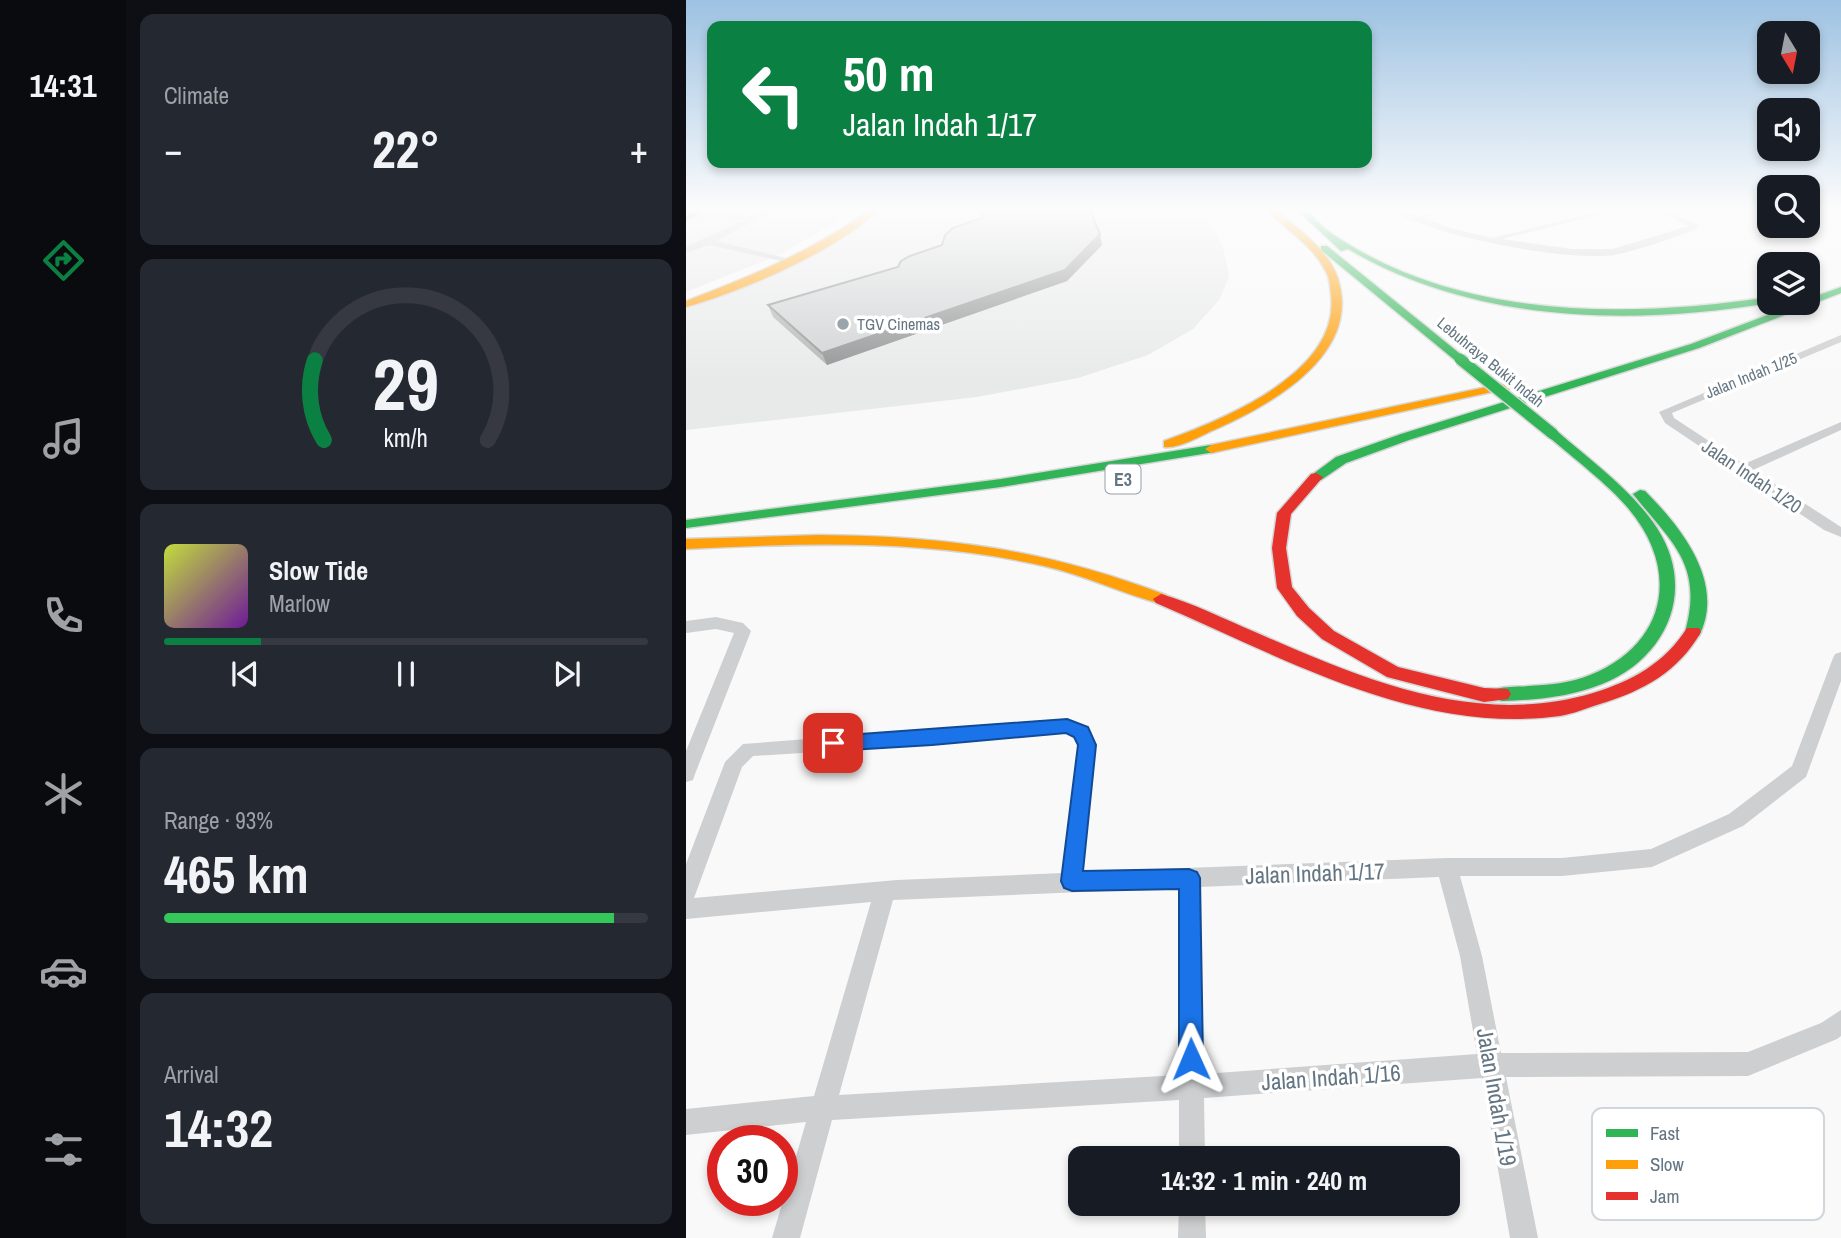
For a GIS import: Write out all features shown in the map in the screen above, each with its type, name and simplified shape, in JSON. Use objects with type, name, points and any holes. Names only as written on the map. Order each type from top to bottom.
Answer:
[{"type":"main road","points":[[686,296],[771,266]]},
{"type":"main road","points":[[686,304],[774,266]]},
{"type":"main road","points":[[974,487],[1095,463],[1205,431],[1236,418],[1278,392],[1314,359],[1335,326],[1339,300],[1334,278],[1325,266]]},
{"type":"main road","name":"Lebuhraya Bukit Indah","points":[[1352,266],[1560,432]]},
{"type":"main road","name":"Lebuhraya Bukit Indah","points":[[1364,266],[1467,357]]},
{"type":"main road","points":[[1384,266],[1472,296],[1542,309],[1599,315],[1678,315],[1757,302]]},
{"type":"main road","points":[[1820,285],[1841,276]]},
{"type":"main road","name":"E3","points":[[686,542],[1108,482],[1277,451],[1556,391],[1695,346],[1841,290]]},
{"type":"main road","name":"E3","points":[[686,524],[974,487],[1236,446],[1423,407],[1595,363],[1757,310]]},
{"type":"main road","points":[[1556,391],[1374,447],[1341,460],[1316,477],[1284,513],[1279,548],[1285,588],[1303,612],[1328,635],[1393,672],[1484,695],[1547,693],[1609,674],[1643,651],[1667,611],[1670,579],[1658,544],[1636,508],[1560,432]]},
{"type":"main road","points":[[686,542],[862,539],[965,546],[1044,560],[1103,577],[1188,608],[1376,691],[1448,710],[1528,713],[1585,705],[1646,681],[1677,658],[1699,618],[1699,582],[1681,536],[1647,500],[1560,432]]},
{"type":"street","name":"Jalan Indah 1/25","points":[[1666,416],[1668,409],[1841,338]]},
{"type":"street","name":"Jalan Indah 1/20","points":[[1666,416],[1742,470],[1829,527],[1841,532]]},
{"type":"street","points":[[1742,470],[1841,426]]},
{"type":"street","points":[[686,627],[726,623],[740,627],[742,637],[688,766]]},
{"type":"street","name":"Jalan Indah 1/17","points":[[686,909],[885,891],[1072,881],[1447,867],[1562,867],[1653,858],[1736,820],[1800,771],[1841,658]]},
{"type":"street","points":[[686,892],[734,762],[749,749],[1075,727],[1084,736],[1087,745],[1072,881]]},
{"type":"street","name":"Jalan Indah 1/19","points":[[1447,867],[1471,956],[1524,1238]]},
{"type":"street","points":[[1189,878],[1192,1146]]},
{"type":"street","points":[[786,1238],[820,1108],[857,994],[885,891]]},
{"type":"street","name":"Jalan Indah 1/16","points":[[686,1122],[820,1108],[1192,1087],[1491,1065],[1748,1065],[1829,1031],[1841,1022]]},
{"type":"street","points":[[1192,1216],[1192,1238]]},
{"type":"shaded area","points":[[686,266],[752,266],[686,292]]},
{"type":"shaded area","points":[[783,266],[1227,266],[1229,277],[1219,300],[1193,329],[1148,355],[1078,378],[977,397],[686,430],[686,308]]},
{"type":"building","points":[[1069,266],[1065,270],[822,353],[768,305],[898,267]]},
{"type":"traffic: fast","points":[[1346,266],[1460,359]]},
{"type":"traffic: fast","points":[[1386,266],[1438,286],[1484,298],[1578,312],[1673,312],[1757,302]]},
{"type":"traffic: fast","points":[[1316,477],[1341,460],[1405,437],[1695,346],[1841,290]]},
{"type":"traffic: fast","points":[[1460,359],[1553,434]]},
{"type":"traffic: fast","points":[[1502,694],[1544,692],[1571,687],[1610,673],[1633,658],[1651,640],[1662,620],[1668,599],[1668,577],[1652,531],[1630,502],[1553,434]]},
{"type":"traffic: fast","points":[[686,524],[1001,483],[1211,449]]},
{"type":"traffic: fast","points":[[1640,494],[1679,539],[1695,574],[1699,593],[1693,632]]},
{"type":"traffic: slow","points":[[686,304],[782,266]]},
{"type":"traffic: slow","points":[[1168,444],[1255,405],[1285,386],[1311,363],[1329,338],[1338,310],[1334,279],[1328,266]]},
{"type":"traffic: slow","points":[[1211,449],[1520,383]]},
{"type":"traffic: slow","points":[[686,544],[864,540],[952,546],[1056,564],[1102,577],[1161,599]]},
{"type":"traffic: jam","points":[[1316,477],[1284,513],[1279,548],[1285,588],[1303,612],[1328,635],[1393,672],[1484,695],[1502,694]]},
{"type":"traffic: jam","points":[[1161,599],[1328,671],[1386,692],[1444,707],[1503,713],[1562,709],[1621,691],[1663,668],[1687,643],[1693,632]]},
{"type":"place","name":"TGV Cinemas","points":[[843,324]]},
{"type":"route","points":[[833,743],[932,738],[1067,726],[1075,727],[1081,732],[1087,745],[1072,881],[1189,878],[1191,1059]]}]
